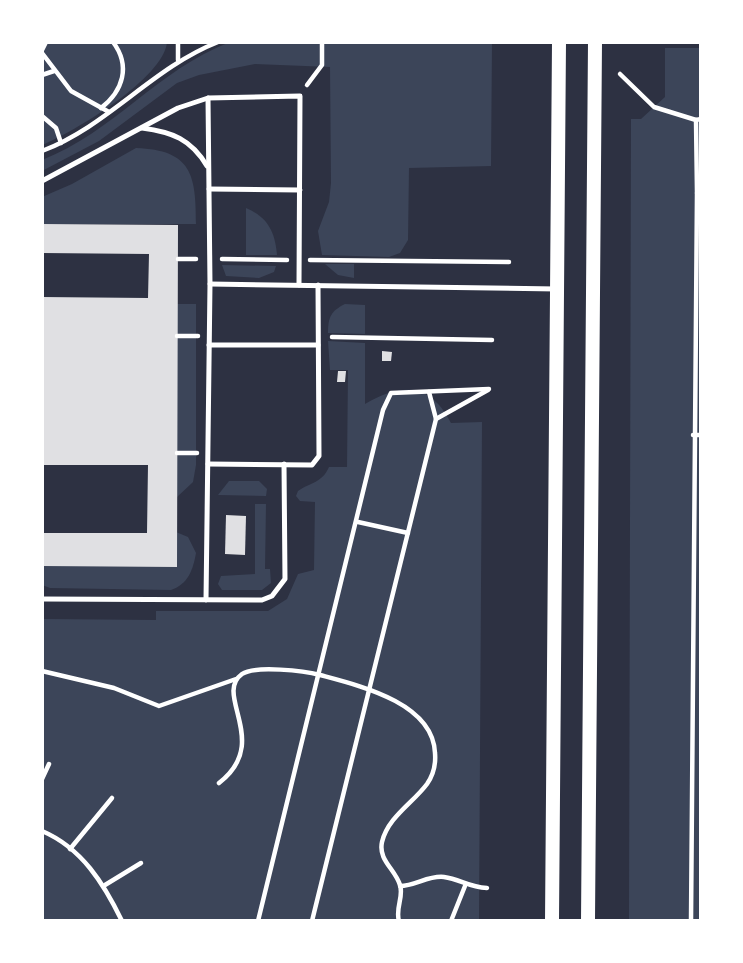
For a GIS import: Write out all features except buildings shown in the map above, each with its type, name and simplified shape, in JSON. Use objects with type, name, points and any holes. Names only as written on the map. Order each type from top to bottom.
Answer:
[{"type":"main road","points":[[552,921],[559,42]]},
{"type":"main road","points":[[588,921],[595,42]]},
{"type":"lane","points":[[42,181],[178,108],[208,98],[300,96],[299,285]]},
{"type":"lane","points":[[206,600],[211,284],[208,98]]},
{"type":"lane","points":[[141,128],[173,132],[197,148],[209,169]]},
{"type":"lane","points":[[209,189],[300,190]]},
{"type":"lane","points":[[211,284],[557,289]]},
{"type":"lane","points":[[208,464],[312,465],[319,456],[317,285]]},
{"type":"lane","points":[[209,345],[318,345]]},
{"type":"lane","points":[[42,599],[261,600],[272,596],[285,579],[284,464]]},
{"type":"path","points":[[46,42],[42,51],[71,91],[109,112]]},
{"type":"path","points":[[101,108],[115,96],[122,77],[122,60],[113,42]]},
{"type":"path","points":[[178,42],[178,60]]},
{"type":"path","points":[[42,151],[61,144],[109,112],[178,60],[218,42]]},
{"type":"path","points":[[300,96],[322,65],[322,42]]},
{"type":"path","points":[[42,75],[54,71]]},
{"type":"path","points":[[620,74],[654,107],[698,119],[699,193],[693,435],[691,921]]},
{"type":"path","points":[[42,116],[56,128],[61,144]]},
{"type":"path","points":[[178,259],[509,262]]},
{"type":"path","points":[[318,337],[492,340]]},
{"type":"path","points":[[258,921],[358,522],[383,410],[391,393],[489,389],[436,419]]},
{"type":"path","points":[[312,921],[436,419],[429,392]]},
{"type":"path","points":[[693,435],[701,435]]},
{"type":"path","points":[[358,522],[408,533]]},
{"type":"path","points":[[42,671],[114,688],[159,706],[170,705],[236,679],[256,668],[319,675],[412,709],[426,726],[435,745],[435,763],[429,781],[391,822],[383,838],[383,856],[400,886],[397,920]]},
{"type":"path","points":[[219,783],[238,763],[244,738],[233,699],[236,679]]},
{"type":"path","points":[[42,779],[49,764]]},
{"type":"path","points":[[69,849],[112,798]]},
{"type":"path","points":[[42,831],[84,860],[105,885],[122,921]]},
{"type":"path","points":[[105,885],[141,863]]},
{"type":"path","points":[[400,886],[415,886],[437,877],[453,879],[466,886],[487,888]]},
{"type":"path","points":[[451,921],[466,886]]},
{"type":"shaded area","points":[[42,42],[167,42],[162,56],[135,87],[95,116],[42,145]]},
{"type":"shaded area","points":[[230,42],[492,42],[491,166],[409,168],[408,240],[400,253],[389,257],[322,255],[318,231],[329,202],[331,183],[330,67],[255,64],[199,75],[177,83],[99,141],[42,171],[42,160],[91,134],[180,68]]},
{"type":"shaded area","points":[[665,48],[701,48],[701,921],[629,921],[631,119],[641,119],[665,97]]},
{"type":"shaded area","points":[[136,148],[169,154],[187,168],[192,179],[196,224],[42,224],[42,197],[72,184]]},
{"type":"shaded area","points":[[246,208],[260,216],[269,226],[277,255],[246,255]]},
{"type":"shaded area","points":[[325,264],[354,264],[354,278],[338,275]]},
{"type":"shaded area","points":[[222,265],[276,266],[274,272],[259,278],[226,276]]},
{"type":"shaded area","points":[[177,304],[196,304],[196,465],[193,482],[176,498]]},
{"type":"shaded area","points":[[345,304],[365,305],[365,334],[328,333],[331,315]]},
{"type":"shaded area","points":[[328,341],[365,343],[365,404],[391,392],[414,390],[434,400],[451,423],[482,422],[479,921],[42,921],[42,619],[156,620],[156,611],[268,611],[287,599],[298,574],[314,570],[315,502],[300,501],[296,496],[298,491],[320,479],[329,467],[347,467],[348,370],[330,370]]},
{"type":"shaded area","points":[[229,481],[259,481],[267,489],[266,496],[218,495]]},
{"type":"shaded area","points":[[255,504],[266,504],[265,569],[270,569],[271,583],[262,590],[222,590],[218,584],[221,576],[255,574]]},
{"type":"shaded area","points":[[176,532],[188,537],[196,553],[189,576],[171,590],[50,588],[42,585],[42,566]]}]
